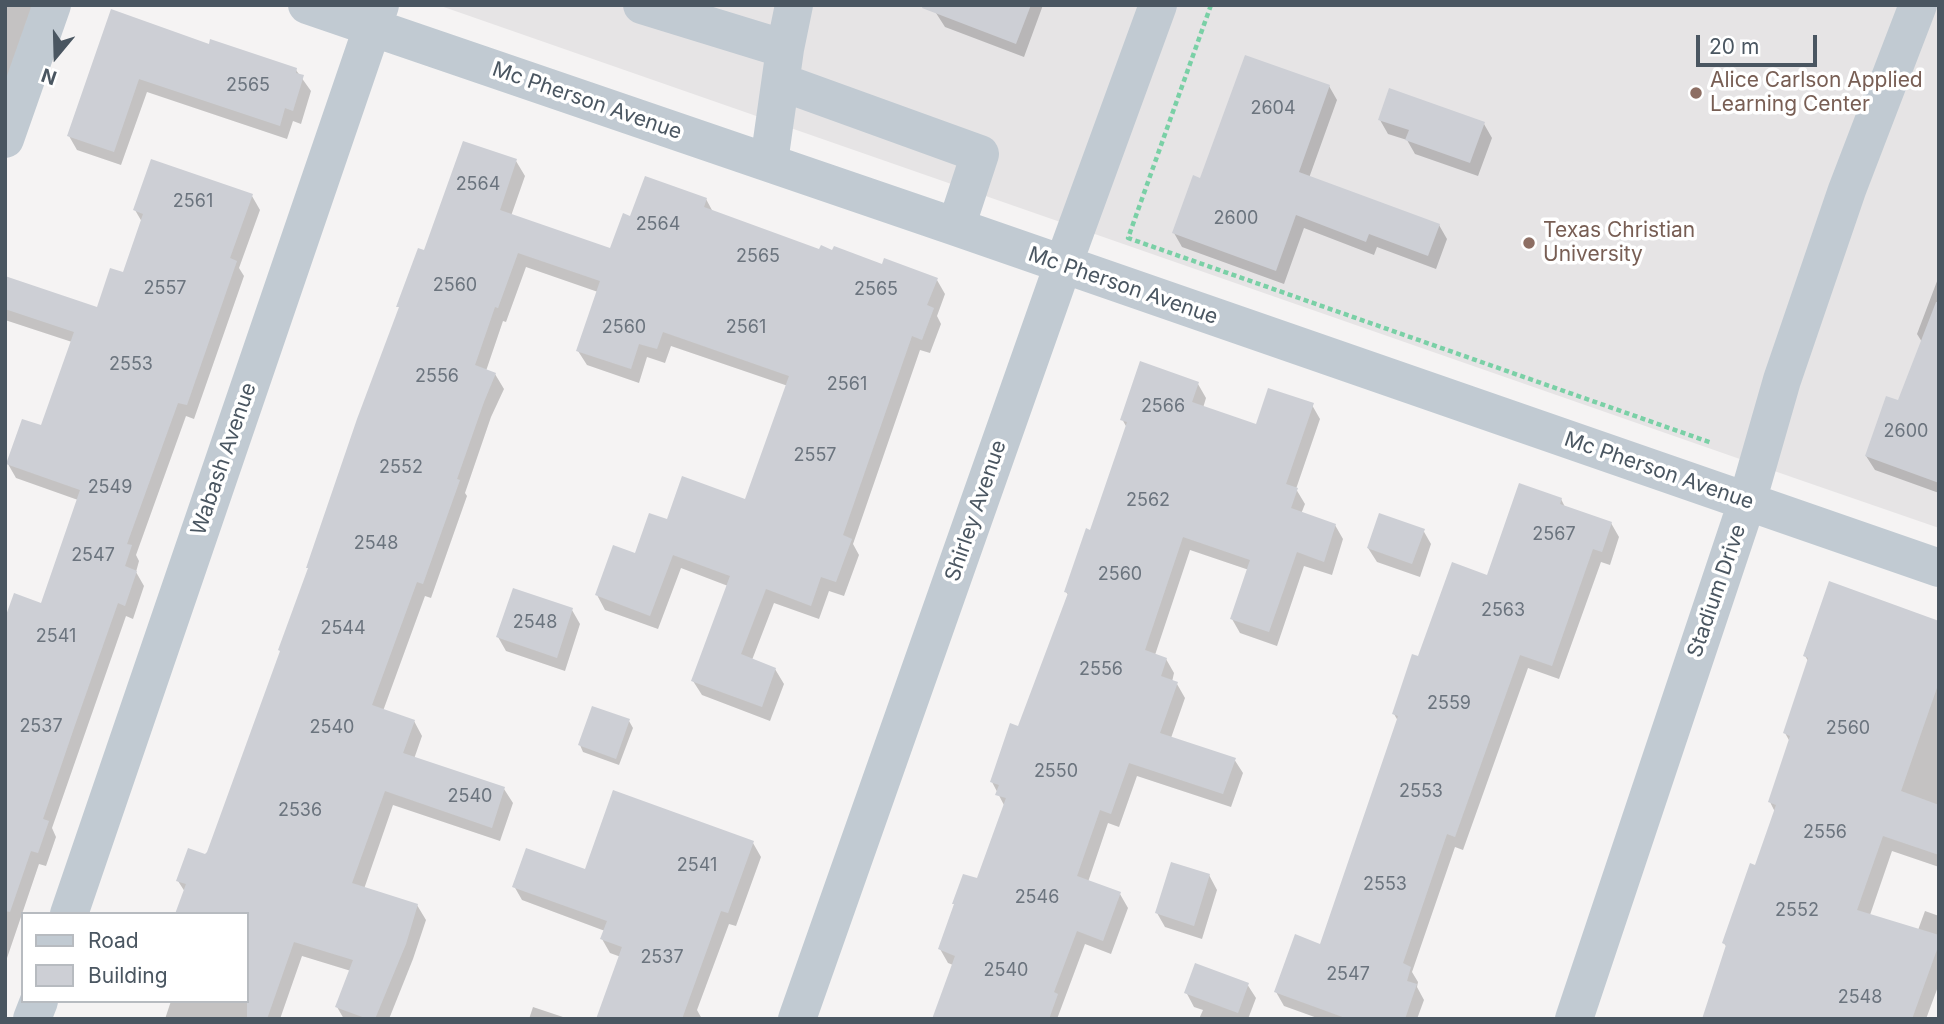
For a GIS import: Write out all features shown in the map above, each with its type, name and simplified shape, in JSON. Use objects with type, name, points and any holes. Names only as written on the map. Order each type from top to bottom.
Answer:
[{"type":"street","points":[[5,139],[52,5]]},
{"type":"street","name":"Mc Pherson Avenue","points":[[307,5],[377,17],[769,162],[1939,568]]},
{"type":"street","points":[[642,5],[980,154],[956,227]]},
{"type":"street","points":[[769,162],[794,5]]},
{"type":"street","name":"Shirley Avenue","points":[[797,1019],[1157,5]]},
{"type":"street","name":"Stadium Drive","points":[[1574,1019],[1747,502],[1782,380],[1842,203],[1918,5]]},
{"type":"street","name":"Wabash Avenue","points":[[70,912],[377,17]]},
{"type":"path","points":[[1211,5],[1128,238],[1712,443]]},
{"type":"shaded area","name":"Texas Christian University","points":[[438,5],[1939,5],[1939,528],[1803,481]]},
{"type":"building","points":[[923,5],[1031,5],[1016,44],[922,8]]},
{"type":"building","points":[[111,9],[209,44],[210,39],[297,68],[296,73],[304,75],[293,111],[285,108],[280,126],[139,79],[114,152],[67,136]]},
{"type":"building","points":[[1245,55],[1330,85],[1299,172],[1440,224],[1428,256],[1369,234],[1366,242],[1296,215],[1276,271],[1172,233],[1193,175],[1200,178]]},
{"type":"building","points":[[1389,88],[1485,122],[1470,163],[1405,140],[1409,130],[1378,120]]},
{"type":"building","points":[[463,141],[517,159],[500,210],[610,248],[623,213],[630,216],[645,176],[707,198],[704,207],[819,249],[821,245],[832,250],[834,246],[882,264],[884,258],[938,278],[927,305],[934,308],[922,340],[912,336],[843,535],[852,539],[836,582],[821,577],[811,606],[766,589],[741,654],[776,668],[762,707],[691,681],[730,576],[673,555],[650,616],[595,595],[613,545],[635,553],[649,513],[667,519],[682,476],[745,499],[789,376],[663,332],[657,349],[639,344],[631,369],[576,351],[600,281],[518,253],[498,308],[495,307],[475,365],[496,373],[457,479],[460,480],[423,584],[417,582],[372,705],[415,720],[403,753],[505,787],[492,828],[385,791],[352,883],[418,904],[406,944],[375,1019],[335,1007],[353,960],[294,942],[267,1019],[247,1019],[248,912],[176,912],[186,884],[176,881],[188,848],[205,854],[207,852],[280,651],[278,650],[357,419],[399,307],[396,307],[418,248],[424,250]]},
{"type":"building","points":[[151,159],[253,194],[230,258],[237,261],[187,405],[178,403],[127,544],[132,545],[125,566],[137,571],[125,606],[118,603],[43,819],[49,821],[38,853],[31,851],[10,912],[5,911],[5,618],[14,593],[41,603],[80,490],[6,464],[22,419],[41,425],[74,332],[5,309],[5,276],[97,307],[110,268],[123,272],[143,214],[133,210]]},
{"type":"building","points":[[1936,302],[1939,302],[1939,483],[1865,456],[1886,396],[1898,400]]},
{"type":"building","points":[[1140,361],[1199,382],[1192,402],[1256,424],[1268,388],[1314,403],[1286,484],[1298,488],[1291,508],[1336,524],[1324,562],[1297,552],[1269,632],[1230,619],[1250,560],[1183,537],[1145,650],[1167,658],[1161,676],[1178,682],[1160,733],[1236,758],[1223,794],[1129,763],[1111,814],[1100,810],[1077,876],[1121,892],[1103,941],[1077,931],[1054,992],[1058,994],[1049,1019],[932,1019],[955,956],[938,949],[952,904],[963,874],[977,878],[1006,798],[995,795],[999,785],[990,782],[1010,723],[1018,726],[1068,593],[1064,592],[1086,528],[1090,530],[1127,422],[1120,420]]},
{"type":"building","points":[[1519,483],[1562,498],[1560,504],[1612,522],[1602,552],[1593,549],[1552,666],[1520,655],[1455,837],[1447,834],[1403,963],[1411,967],[1407,981],[1417,984],[1405,1019],[1348,1019],[1274,992],[1295,934],[1320,944],[1398,716],[1392,714],[1412,654],[1418,656],[1452,562],[1487,575]]},
{"type":"building","points":[[1379,513],[1425,529],[1412,564],[1367,548]]},
{"type":"building","points":[[1829,581],[1939,621],[1939,682],[1901,791],[1939,805],[1939,855],[1883,836],[1857,910],[1939,935],[1939,944],[1912,1019],[1702,1019],[1726,945],[1722,943],[1750,863],[1755,865],[1776,805],[1768,802],[1790,736],[1783,733],[1808,658],[1803,656]]},
{"type":"building","points":[[513,588],[573,608],[557,658],[496,637]]},
{"type":"building","points":[[592,706],[630,719],[616,759],[578,745]]},
{"type":"building","points":[[613,790],[754,841],[728,913],[721,911],[682,1019],[596,1019],[622,947],[600,939],[607,921],[512,887],[526,848],[585,869]]},
{"type":"building","points":[[1171,862],[1210,874],[1194,926],[1155,913]]},
{"type":"building","points":[[1195,963],[1249,983],[1238,1013],[1184,993]]},
{"type":"place","name":"Alice Carlson Applied Learning Center","points":[[1696,93]]},
{"type":"place","name":"Texas Christian University","points":[[1529,243]]}]
